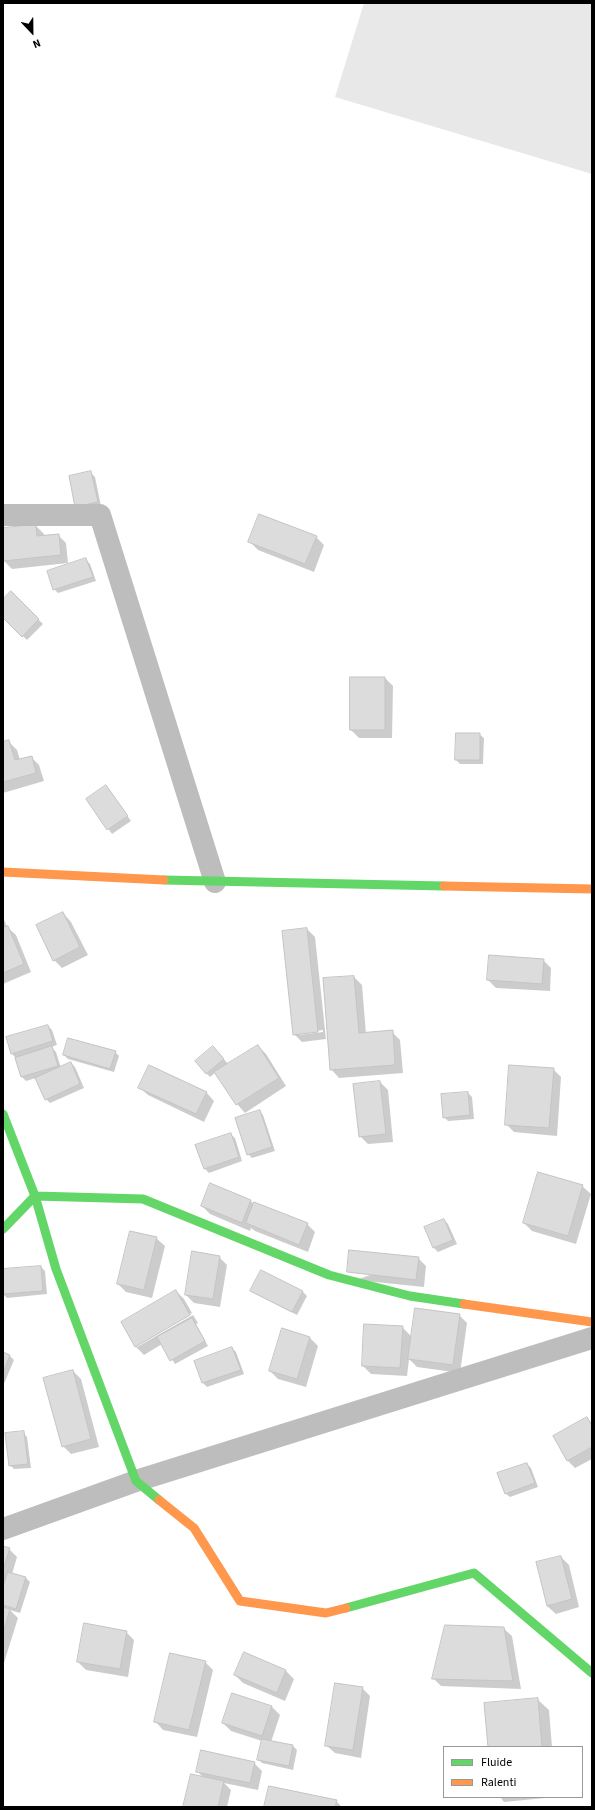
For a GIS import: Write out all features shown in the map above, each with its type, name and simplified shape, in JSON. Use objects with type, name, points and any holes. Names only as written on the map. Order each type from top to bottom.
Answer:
[{"type":"street","points":[[3,515],[100,515],[215,882]]},
{"type":"street","points":[[3,872],[215,882],[592,889]]},
{"type":"street","points":[[3,1114],[35,1196],[56,1269],[136,1481],[194,1528],[240,1601],[326,1613],[474,1573],[592,1673]]},
{"type":"street","points":[[3,1229],[35,1196],[144,1199],[329,1275],[410,1296],[592,1322]]},
{"type":"street","points":[[3,1529],[136,1481],[592,1338]]},
{"type":"shaded area","points":[[364,3],[592,3],[592,174],[335,97]]},
{"type":"building","points":[[91,471],[98,502],[75,507],[69,476]]},
{"type":"building","points":[[259,514],[317,536],[305,564],[248,542]]},
{"type":"building","points":[[36,525],[37,536],[59,534],[61,555],[3,561],[3,528]]},
{"type":"building","points":[[86,558],[93,577],[53,590],[47,571]]},
{"type":"building","points":[[11,591],[39,619],[22,637],[3,618],[3,599]]},
{"type":"building","points":[[350,677],[385,677],[385,730],[350,730]]},
{"type":"building","points":[[456,733],[480,733],[480,760],[455,760]]},
{"type":"building","points":[[9,740],[15,760],[32,756],[36,773],[3,782],[3,742]]},
{"type":"building","points":[[106,785],[128,816],[107,830],[86,799]]},
{"type":"building","points":[[63,912],[80,947],[53,961],[36,925]]},
{"type":"building","points":[[8,926],[24,964],[3,973],[3,928]]},
{"type":"building","points":[[307,928],[318,1032],[293,1035],[282,931]]},
{"type":"building","points":[[489,955],[544,959],[542,984],[487,980]]},
{"type":"building","points":[[354,976],[359,1033],[393,1030],[395,1065],[330,1070],[323,978]]},
{"type":"building","points":[[48,1025],[53,1041],[11,1054],[6,1037]]},
{"type":"building","points":[[68,1038],[116,1051],[110,1069],[63,1055]]},
{"type":"building","points":[[258,1045],[279,1078],[236,1105],[214,1072]]},
{"type":"building","points":[[52,1046],[58,1066],[21,1077],[15,1058]]},
{"type":"building","points":[[213,1046],[224,1059],[206,1074],[195,1061]]},
{"type":"building","points":[[71,1062],[80,1084],[45,1100],[35,1078]]},
{"type":"building","points":[[149,1065],[207,1092],[196,1114],[138,1088]]},
{"type":"building","points":[[509,1065],[554,1068],[549,1128],[505,1125]]},
{"type":"building","points":[[380,1081],[386,1134],[359,1137],[353,1084]]},
{"type":"building","points":[[468,1092],[470,1115],[443,1118],[441,1094]]},
{"type":"building","points":[[260,1110],[272,1147],[247,1155],[235,1118]]},
{"type":"building","points":[[231,1133],[239,1157],[204,1169],[195,1145]]},
{"type":"building","points":[[538,1172],[583,1185],[568,1236],[523,1223]]},
{"type":"building","points":[[210,1183],[251,1200],[242,1223],[201,1206]]},
{"type":"building","points":[[254,1202],[308,1223],[299,1245],[246,1223]]},
{"type":"building","points":[[444,1219],[453,1240],[433,1248],[424,1227]]},
{"type":"building","points":[[130,1231],[157,1237],[144,1290],[117,1284]]},
{"type":"building","points":[[349,1250],[419,1257],[416,1280],[347,1272]]},
{"type":"building","points":[[192,1251],[220,1256],[213,1299],[185,1295]]},
{"type":"building","points":[[41,1266],[43,1291],[3,1294],[3,1269]]},
{"type":"building","points":[[261,1270],[303,1291],[292,1312],[250,1291]]},
{"type":"building","points":[[176,1290],[190,1315],[135,1347],[121,1322]]},
{"type":"building","points":[[415,1308],[460,1314],[453,1365],[408,1359]]},
{"type":"building","points":[[192,1318],[205,1341],[170,1361],[157,1337]]},
{"type":"building","points":[[364,1324],[403,1326],[400,1368],[362,1366]]},
{"type":"building","points":[[282,1328],[310,1337],[297,1379],[269,1371]]},
{"type":"building","points":[[232,1347],[241,1370],[202,1383],[194,1361]]},
{"type":"building","points":[[3,1352],[10,1355],[3,1373]]},
{"type":"building","points":[[73,1370],[91,1439],[62,1447],[43,1378]]},
{"type":"building","points":[[587,1417],[592,1426],[592,1447],[567,1461],[553,1436]]},
{"type":"building","points":[[24,1431],[28,1464],[9,1466],[5,1433]]},
{"type":"building","points":[[527,1463],[535,1483],[505,1494],[497,1473]]},
{"type":"building","points":[[3,1546],[10,1548],[3,1570]]},
{"type":"building","points":[[561,1556],[572,1599],[547,1606],[536,1562]]},
{"type":"building","points":[[8,1572],[26,1577],[16,1609],[3,1605],[3,1587]]},
{"type":"building","points":[[3,1607],[10,1609],[3,1633]]},
{"type":"building","points":[[84,1623],[127,1631],[120,1669],[77,1662]]},
{"type":"building","points":[[445,1625],[504,1627],[513,1681],[432,1679]]},
{"type":"building","points":[[244,1652],[286,1670],[277,1693],[234,1675]]},
{"type":"building","points":[[170,1653],[206,1661],[189,1730],[154,1722]]},
{"type":"building","points":[[335,1683],[363,1687],[353,1750],[325,1746]]},
{"type":"building","points":[[232,1693],[272,1706],[262,1736],[222,1723]]},
{"type":"building","points":[[538,1698],[542,1746],[488,1746],[484,1703]]},
{"type":"building","points":[[262,1739],[293,1745],[289,1766],[257,1760]]},
{"type":"building","points":[[201,1750],[255,1762],[250,1783],[196,1772]]},
{"type":"building","points":[[191,1774],[224,1781],[218,1807],[183,1807]]},
{"type":"building","points":[[269,1786],[337,1800],[335,1807],[264,1807]]},
{"type":"traffic: fast","points":[[164,880],[444,886]]},
{"type":"traffic: fast","points":[[3,1114],[35,1196],[56,1269],[136,1481],[159,1500]]},
{"type":"traffic: fast","points":[[3,1229],[35,1196],[143,1199],[329,1275],[410,1296],[464,1304]]},
{"type":"traffic: fast","points":[[346,1608],[474,1573],[592,1673]]},
{"type":"traffic: slow","points":[[3,872],[164,880]]},
{"type":"traffic: slow","points":[[444,886],[592,889]]},
{"type":"traffic: slow","points":[[464,1304],[592,1322]]},
{"type":"traffic: slow","points":[[159,1500],[194,1528],[240,1601],[326,1613],[346,1608]]}]
